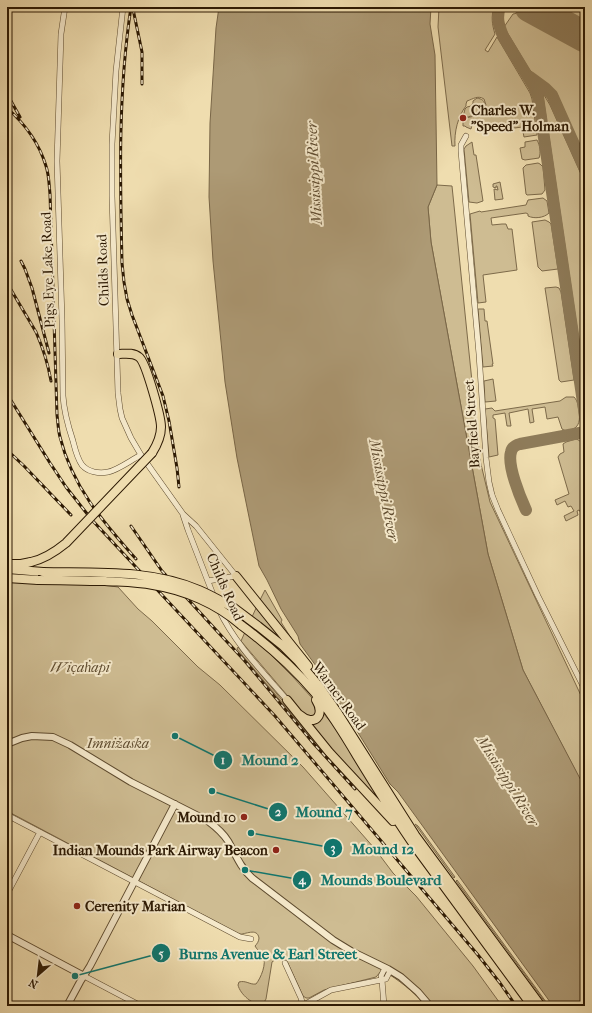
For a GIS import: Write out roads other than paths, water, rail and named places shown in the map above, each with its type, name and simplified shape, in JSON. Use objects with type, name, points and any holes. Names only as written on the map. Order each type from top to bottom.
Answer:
[{"type":"highway","points":[[7,564],[22,564],[31,562],[49,555],[66,543],[152,453],[158,441],[161,427],[159,412],[144,365],[140,358],[134,354],[118,354]]},
{"type":"highway","name":"Warner Road","points":[[7,569],[43,572],[124,573],[155,577],[199,589],[234,608],[258,626],[290,653],[312,678],[338,712],[415,835],[540,1006]]},
{"type":"highway","points":[[236,576],[309,667],[338,712]]},
{"type":"highway","name":"Warner Road","points":[[7,578],[122,582],[154,585],[180,592],[203,601],[242,625],[272,649],[294,670],[334,719],[404,831],[532,1006]]},
{"type":"highway","points":[[286,700],[304,719],[310,720],[317,718],[319,714],[320,708],[318,704],[294,670]]},
{"type":"highway","points":[[286,700],[329,752],[416,848]]},
{"type":"street","name":"Pigs Eye Lake Road","points":[[65,7],[61,34],[57,161],[64,408],[78,456],[82,465],[88,469],[100,473],[107,473],[141,455]]},
{"type":"street","name":"Childs Road","points":[[123,7],[116,71],[112,144],[118,393],[120,409],[126,428],[141,455],[183,514],[196,526],[236,576]]},
{"type":"street","name":"Bayfield Street","points":[[466,136],[461,145],[461,151],[489,482],[498,510],[538,596],[585,690]]},
{"type":"street","name":"Childs Road","points":[[183,514],[220,611],[236,638],[286,700]]},
{"type":"street","points":[[208,581],[236,576]]},
{"type":"street","points":[[7,744],[32,736],[53,736],[131,782],[203,818],[219,829],[228,841],[242,866],[252,878],[329,938],[388,969],[418,992],[430,1006]]},
{"type":"street","points":[[67,1006],[90,966],[175,804]]},
{"type":"street","points":[[7,815],[240,937],[251,939]]},
{"type":"street","points":[[7,894],[40,832]]},
{"type":"street","points":[[7,936],[141,1006]]},
{"type":"street","points":[[286,964],[301,998],[302,1006],[330,991],[386,979],[388,969]]},
{"type":"street","points":[[382,980],[384,1006]]},
{"type":"water","name":"Mississippi River","points":[[219,7],[431,7],[430,24],[435,55],[437,185],[428,207],[431,242],[488,554],[523,670],[585,788],[585,1006],[553,1006],[398,792],[390,784],[319,670],[300,644],[298,636],[281,609],[259,566],[237,458],[225,382],[213,261],[209,197],[210,123],[216,28]]},
{"type":"railway","points":[[131,7],[122,103],[122,263],[127,299],[163,396],[169,421],[179,487]]},
{"type":"railway","points":[[133,9],[142,52],[142,84]]},
{"type":"railway","points":[[7,94],[20,117]]},
{"type":"railway","points":[[7,108],[25,127],[35,141],[47,169],[50,194],[57,415],[58,429],[65,455],[72,472],[90,502],[136,559]]},
{"type":"railway","points":[[21,261],[32,288],[49,353]]},
{"type":"railway","points":[[7,283],[36,332],[45,356],[51,381]]},
{"type":"railway","points":[[7,394],[66,487],[92,520],[275,716],[478,955],[516,1006]]},
{"type":"railway","points":[[7,450],[71,515]]},
{"type":"railway","points":[[131,526],[162,571],[244,660],[314,744],[355,789]]},
{"type":"place","name":"Charles W. \"Speed\" Holman","points":[[463,118]]},
{"type":"place","name":"Mound 2","points":[[175,736]]},
{"type":"place","name":"Mound 7","points":[[212,791]]},
{"type":"place","name":"Mound 10","points":[[244,817]]},
{"type":"place","name":"Mound 12","points":[[251,833]]},
{"type":"place","name":"Indian Mounds Park Airway Beacon","points":[[276,850]]},
{"type":"place","name":"Mounds Boulevard","points":[[245,870]]},
{"type":"place","name":"Cerenity Marian","points":[[77,906]]},
{"type":"place","name":"Burns Avenue & Earl Street","points":[[75,976]]},
{"type":"park label","name":"Wic̣aḣapi","points":[[80,667]]},
{"type":"park label","name":"Imniżaska","points":[[118,743]]}]
